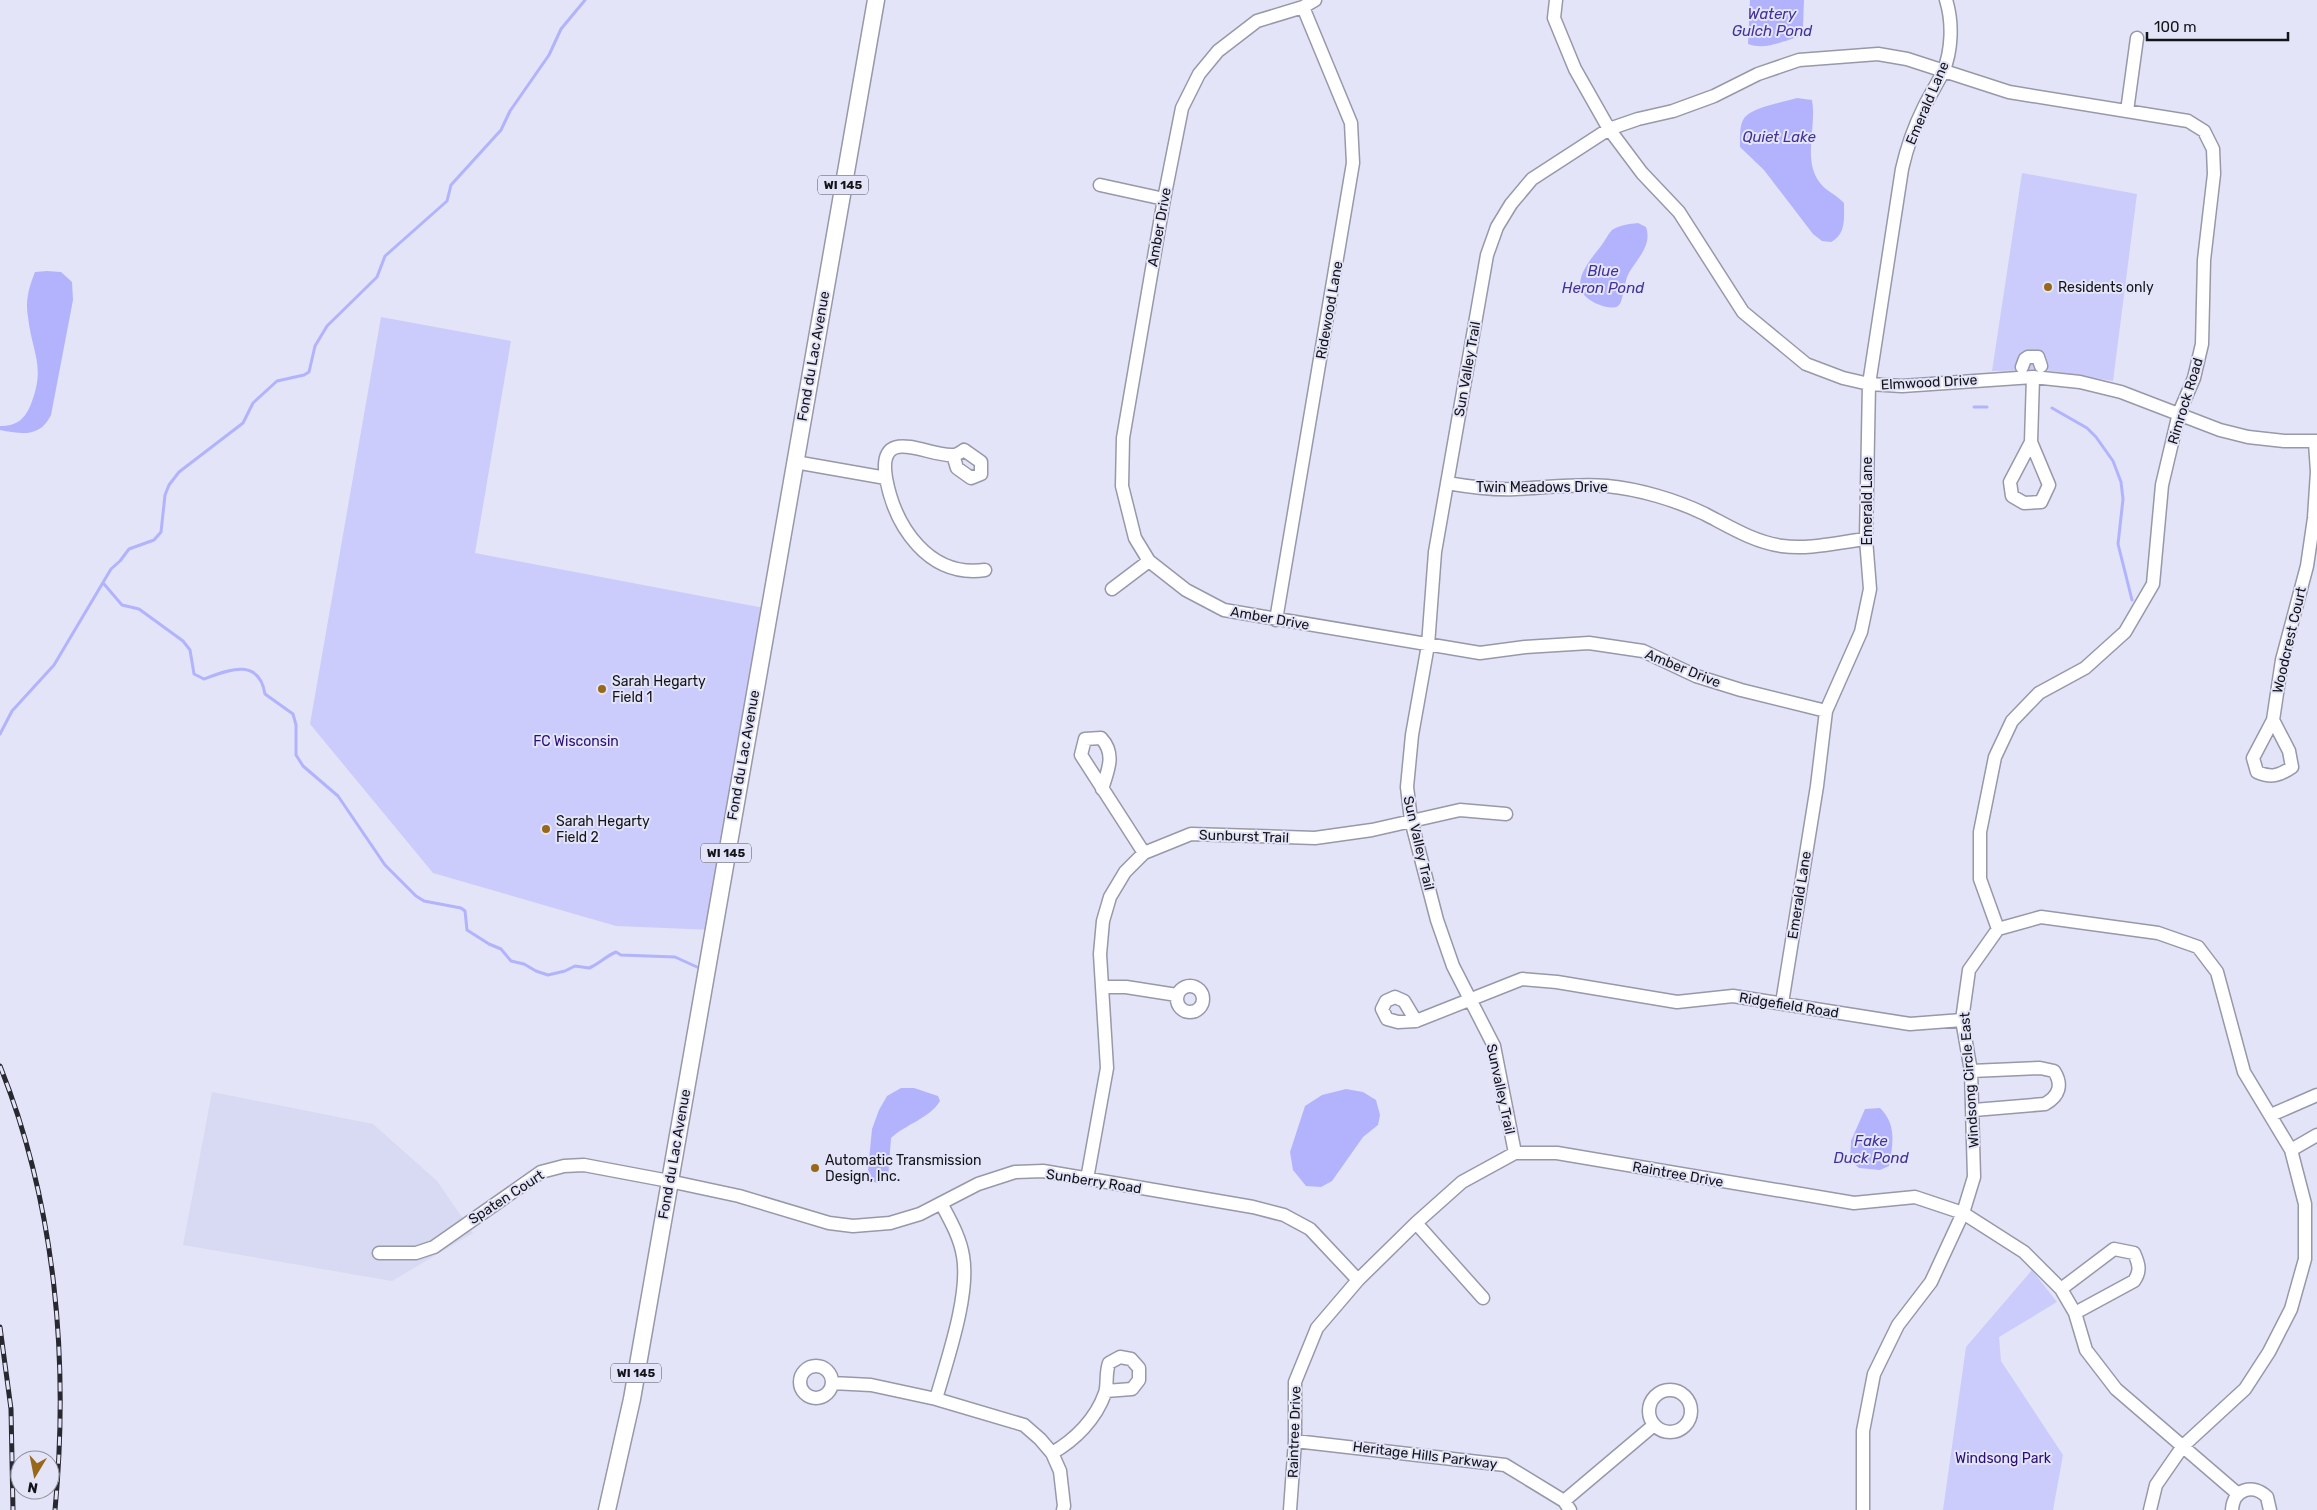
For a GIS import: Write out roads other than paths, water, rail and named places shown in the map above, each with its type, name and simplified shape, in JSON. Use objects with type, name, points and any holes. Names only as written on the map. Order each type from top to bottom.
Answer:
[{"type":"main road","name":"Fond du Lac Avenue","points":[[607,1510],[632,1399],[876,0]]},
{"type":"street","name":"Amber Drive","points":[[1315,0],[1303,7],[1257,21],[1218,51],[1199,74],[1182,108],[1122,438],[1122,486],[1135,538],[1149,561],[1186,590],[1224,610],[1480,653],[1525,647],[1589,643],[1643,651],[1696,676],[1741,690],[1826,711]]},
{"type":"street","name":"Elmwood Drive","points":[[1556,0],[1554,18],[1575,70],[1609,129],[1642,173],[1679,212],[1743,312],[1806,364],[1843,378],[1869,384],[1902,386],[2033,377],[2096,386],[2121,392],[2220,430],[2248,437],[2316,441]]},
{"type":"street","name":"Emerald Lane","points":[[1782,1003],[1817,786],[1826,711],[1861,632],[1870,589],[1866,539],[1869,384],[1902,169],[1908,144],[1924,107],[1943,71],[1951,39],[1950,12],[1946,0]]},
{"type":"street","name":"Ridewood Lane","points":[[1276,620],[1353,163],[1350,123],[1303,7]]},
{"type":"street","points":[[2127,111],[2138,38]]},
{"type":"street","name":"Sun Valley Trail","points":[[1470,1000],[1452,966],[1437,920],[1411,820],[1407,787],[1412,735],[1428,645],[1435,552],[1487,255],[1496,227],[1511,204],[1532,179],[1609,129],[1638,118],[1673,111],[1714,96],[1758,74],[1799,60],[1878,54],[1907,59],[1943,71]]},
{"type":"street","name":"Rimrock Road","points":[[1943,71],[2009,92],[2188,121],[2204,131],[2213,149],[2214,174],[2204,260],[2202,344],[2194,378],[2179,413],[2162,486],[2153,584],[2125,632],[2086,668],[2039,693],[2012,721],[1995,757],[1980,832],[1980,879],[1998,929]]},
{"type":"street","points":[[1100,185],[1164,199]]},
{"type":"street","points":[[2022,367],[2025,359],[2033,356],[2038,357],[2041,366]]},
{"type":"street","points":[[2031,442],[2033,377]]},
{"type":"street","name":"Woodcrest Court","points":[[2273,720],[2282,660],[2312,567],[2317,472],[2316,441]]},
{"type":"street","points":[[954,455],[910,446],[897,447],[890,452],[886,459],[886,478],[890,498],[898,520],[914,542],[934,558],[956,569],[985,570]]},
{"type":"street","points":[[795,462],[886,478]]},
{"type":"street","name":"Twin Meadows Drive","points":[[1447,483],[1477,489],[1514,489],[1574,485],[1607,486],[1672,501],[1704,514],[1733,530],[1758,540],[1781,546],[1801,548],[1866,539]]},
{"type":"street","points":[[1112,589],[1149,561]]},
{"type":"street","points":[[1102,789],[1144,853]]},
{"type":"street","name":"Sunburst Trail","points":[[1087,1179],[1107,1068],[1100,954],[1102,921],[1110,897],[1125,872],[1144,853],[1191,834],[1315,838],[1372,830],[1460,810],[1506,814]]},
{"type":"street","points":[[1998,929],[2041,917],[2158,934],[2198,946],[2217,972],[2244,1072],[2291,1150],[2305,1204],[2305,1259],[2291,1308],[2269,1352],[2245,1389],[2183,1446],[2156,1486],[2150,1510]]},
{"type":"street","name":"Windsong Circle East","points":[[1863,1510],[1863,1431],[1874,1374],[1898,1325],[1931,1282],[1963,1213],[1974,1177],[1974,1110],[1971,1071],[1962,1020],[1969,970],[1998,929]]},
{"type":"street","name":"Ridgefield Road","points":[[1416,1021],[1522,979],[1557,982],[1677,1002],[1733,996],[1910,1024],[1962,1020]]},
{"type":"street","points":[[1102,987],[1126,987],[1177,995]]},
{"type":"street","name":"Sunvalley Trail","points":[[1470,1000],[1494,1046],[1515,1153]]},
{"type":"street","points":[[1971,1071],[2040,1068],[2054,1071],[2059,1079],[2059,1090],[2055,1099],[2045,1104],[1974,1110]]},
{"type":"street","points":[[2271,1115],[2317,1095]]},
{"type":"street","points":[[2291,1150],[2317,1135]]},
{"type":"street","name":"Raintree Drive","points":[[1290,1510],[1295,1441],[1295,1382],[1318,1328],[1358,1280],[1416,1223],[1462,1182],[1515,1153],[1557,1153],[1854,1204],[1915,1197],[1963,1213],[2024,1252],[2061,1289],[2075,1314],[2086,1350],[2116,1388],[2238,1494]]},
{"type":"street","name":"Spaten Court","points":[[379,1253],[416,1253],[434,1247],[541,1172],[553,1168],[584,1165],[669,1181]]},
{"type":"street","name":"Sunberry Road","points":[[669,1181],[739,1196],[829,1223],[853,1226],[890,1223],[920,1214],[978,1184],[1015,1172],[1043,1172],[1284,1215],[1310,1230],[1358,1280]]},
{"type":"street","points":[[936,1399],[954,1332],[962,1290],[963,1257],[955,1229],[941,1203]]},
{"type":"street","points":[[1416,1223],[1483,1298]]},
{"type":"street","points":[[2061,1289],[2114,1249],[2134,1253],[2139,1263],[2139,1274],[2134,1281],[2075,1314]]},
{"type":"street","points":[[832,1382],[871,1385],[936,1399],[1024,1425],[1052,1453],[1060,1471],[1063,1510]]},
{"type":"street","points":[[1052,1453],[1066,1445],[1084,1428],[1099,1406],[1106,1391]]},
{"type":"street","points":[[1567,1506],[1654,1425]]},
{"type":"street","name":"Heritage Hills Parkway","points":[[1295,1441],[1505,1465],[1567,1506]]},
{"type":"street","points":[[2232,1510],[2232,1504],[2243,1490],[2256,1490],[2267,1497],[2270,1510]]},
{"type":"water","name":"Watery Gulch Pond","points":[[1750,0],[1804,0],[1803,27],[1798,37],[1767,46],[1748,44]]},
{"type":"water","name":"Quiet Lake","points":[[1797,98],[1812,100],[1811,154],[1815,174],[1822,186],[1844,203],[1842,230],[1836,239],[1831,242],[1822,241],[1813,234],[1764,170],[1740,147],[1742,123],[1749,113]]},
{"type":"water","name":"Blue Heron Pond","points":[[1638,223],[1646,227],[1646,245],[1626,279],[1620,304],[1616,307],[1609,307],[1589,299],[1583,293],[1580,285],[1584,270],[1589,262],[1612,230],[1628,224]]},
{"type":"water","points":[[35,272],[61,272],[72,282],[73,300],[51,415],[47,422],[36,431],[15,433],[0,430],[0,426],[11,425],[23,418],[29,409],[35,391],[38,369],[30,330],[27,300]]},
{"type":"water","points":[[901,1088],[914,1088],[938,1096],[940,1101],[930,1112],[891,1138],[888,1179],[880,1183],[874,1182],[868,1170],[872,1129],[887,1096]]},
{"type":"water","points":[[1346,1089],[1363,1092],[1376,1100],[1380,1115],[1378,1125],[1363,1137],[1332,1181],[1321,1187],[1306,1186],[1293,1170],[1290,1152],[1305,1106],[1322,1095]]},
{"type":"water","name":"Fake Duck Pond","points":[[1880,1108],[1889,1121],[1891,1128],[1892,1142],[1889,1166],[1880,1170],[1859,1168],[1850,1160],[1851,1141],[1865,1109]]},
{"type":"waterway","points":[[0,734],[12,711],[54,665],[111,569],[129,549],[154,540],[161,532],[165,495],[169,485],[179,472],[243,423],[253,403],[277,381],[304,375],[309,372],[315,346],[327,326],[377,277],[385,256],[447,201],[451,185],[501,130],[510,111],[549,55],[561,29],[585,0]]},
{"type":"waterway","points":[[1974,407],[1987,407]]},
{"type":"waterway","points":[[2052,408],[2087,428],[2113,461],[2121,482],[2123,499],[2118,544],[2132,600]]},
{"type":"waterway","points":[[104,584],[122,605],[139,609],[183,641],[190,650],[194,674],[204,679],[223,672],[241,669],[256,675],[262,682],[265,694],[293,714],[296,725],[296,755],[303,766],[338,796],[385,865],[416,896],[424,901],[461,908],[465,911],[467,930],[501,949],[511,961],[524,964],[548,975],[565,971],[575,966],[589,968],[616,952],[621,955],[675,957],[697,967]]},
{"type":"railway","points":[[0,1066],[19,1119],[34,1173],[46,1229],[54,1285],[59,1341],[60,1397],[59,1454],[55,1510]]},
{"type":"railway","points":[[0,1327],[11,1409],[13,1510]]},
{"type":"place","name":"Residents only","points":[[2048,287]]},
{"type":"place","name":"Sarah Hegarty Field 1","points":[[602,689]]},
{"type":"place","name":"Sarah Hegarty Field 2","points":[[546,829]]},
{"type":"place","name":"Automatic Transmission Design, Inc.","points":[[815,1168]]},
{"type":"park label","name":"FC Wisconsin","points":[[576,741]]},
{"type":"park label","name":"Windsong Park","points":[[2003,1458]]}]
